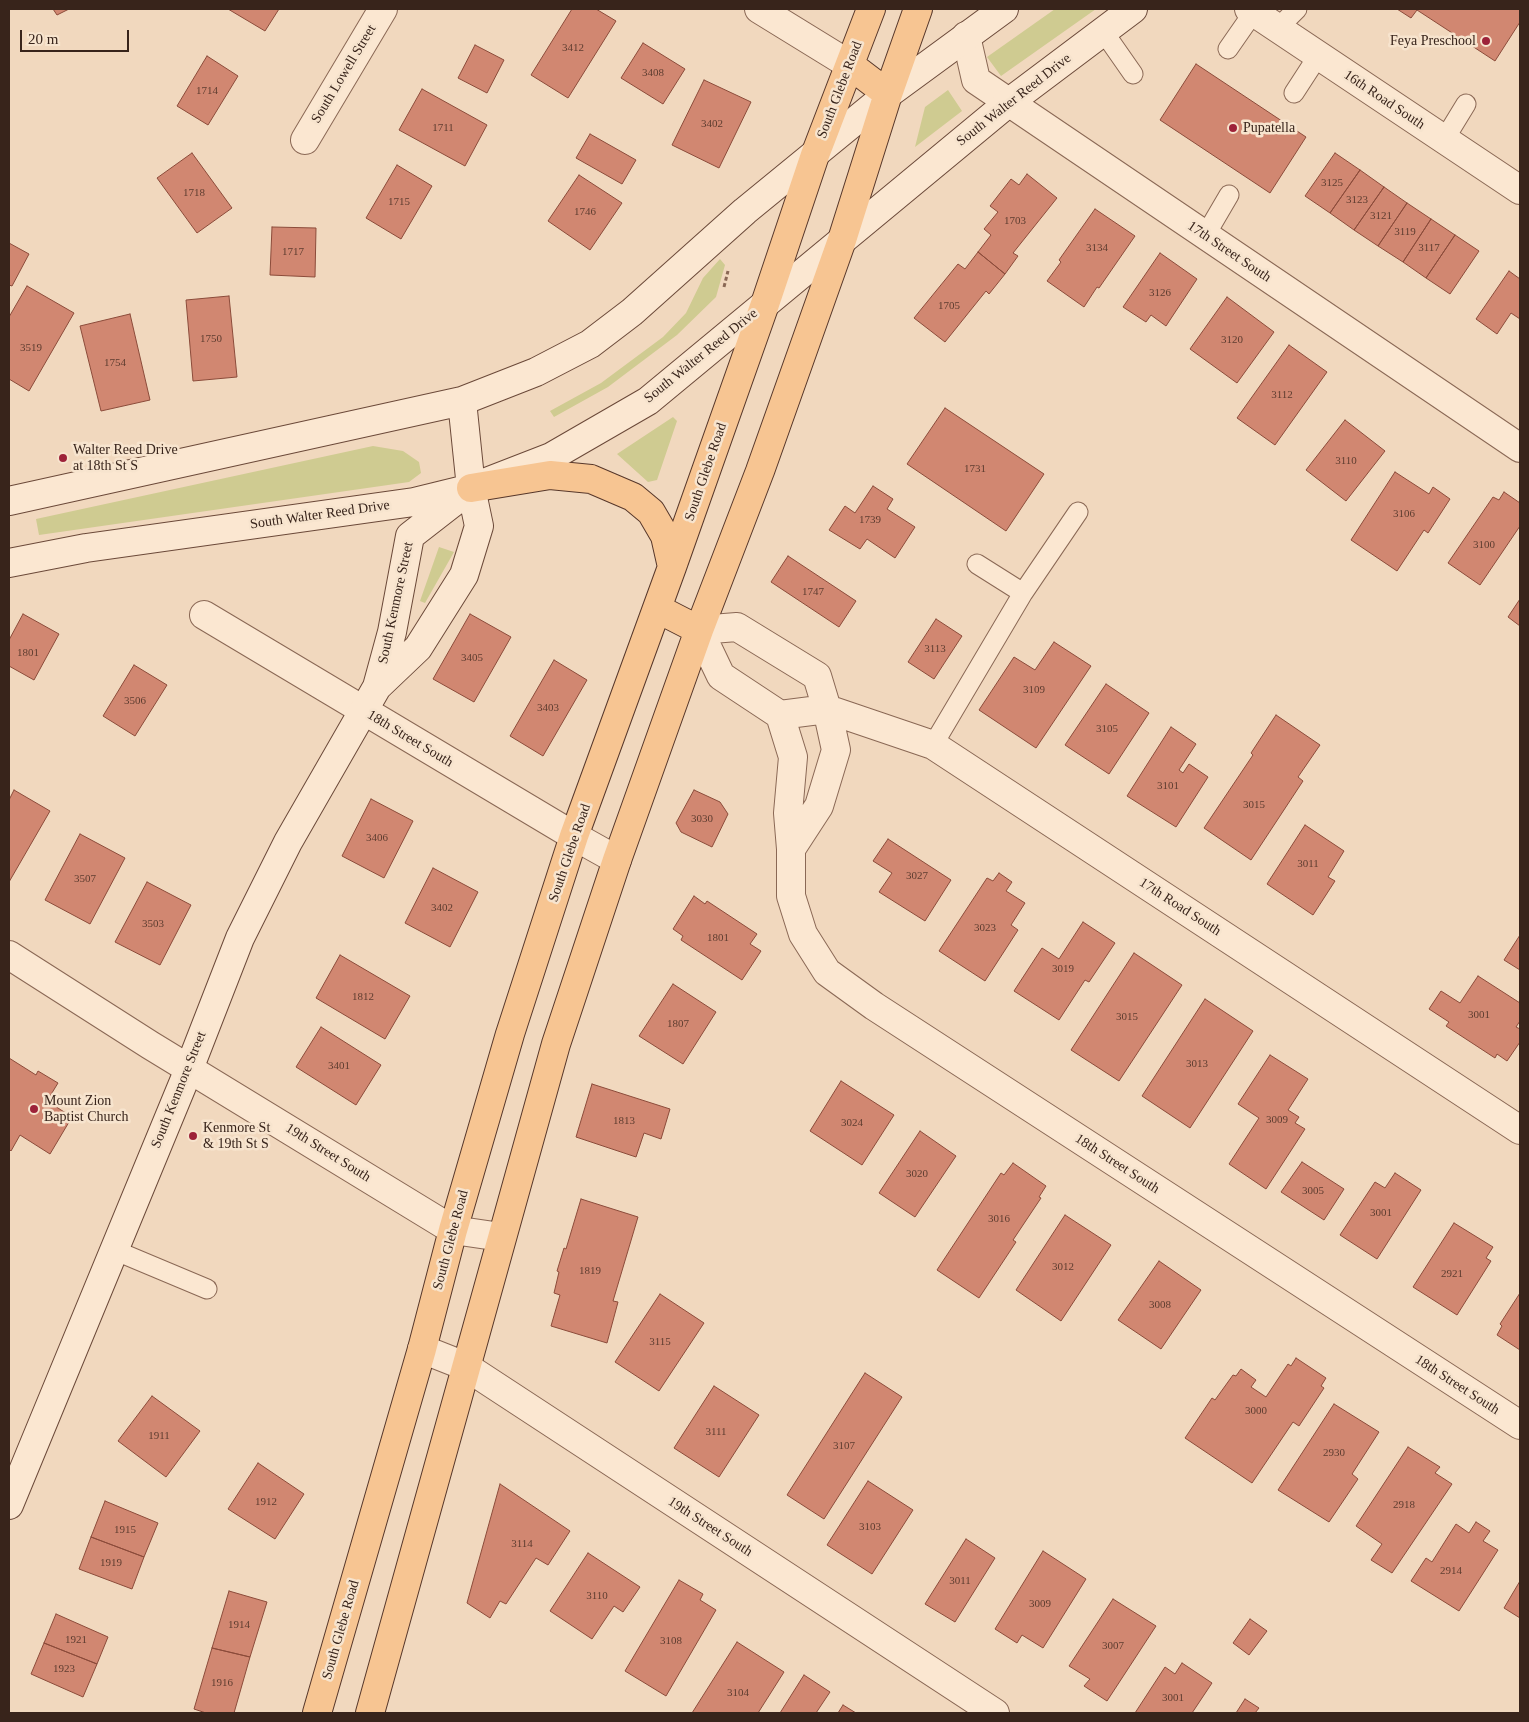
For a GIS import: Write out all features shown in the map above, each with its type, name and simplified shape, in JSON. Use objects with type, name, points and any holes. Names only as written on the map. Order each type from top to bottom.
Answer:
[{"type":"main road","name":"South Glebe Road","points":[[317,1713],[510,1034],[574,836],[658,609],[815,155],[871,9]]},
{"type":"main road","points":[[370,1713],[556,1044],[617,860],[699,630],[760,471],[842,240],[888,94],[918,9]]},
{"type":"main road","points":[[850,65],[888,94]]},
{"type":"main road","points":[[471,488],[550,475],[592,479],[633,497],[651,512],[665,536],[672,567]]},
{"type":"main road","points":[[658,609],[699,630]]},
{"type":"street","name":"South Lowell Street","points":[[306,140],[383,9]]},
{"type":"street","points":[[759,9],[850,65]]},
{"type":"street","points":[[9,501],[462,401],[536,372],[590,344],[632,312],[745,211],[888,94],[1004,9]]},
{"type":"street","name":"South Walter Reed Drive","points":[[9,563],[86,548],[414,502],[471,488],[551,457],[648,401],[1008,102],[1133,9]]},
{"type":"street","name":"16th Road South","points":[[1251,11],[1287,18],[1318,56],[1520,190]]},
{"type":"street","name":"17th Street South","points":[[966,36],[976,80],[1520,448]]},
{"type":"street","name":"South Kenmore Street","points":[[376,687],[418,648],[464,575],[479,526],[471,488],[462,401]]},
{"type":"street","name":"South Kenmore Street","points":[[9,1505],[189,1068],[240,938],[288,842],[376,687],[392,632],[410,536],[471,488]]},
{"type":"street","name":"18th Street South","points":[[204,615],[617,860]]},
{"type":"street","points":[[780,715],[721,676],[699,630],[737,627],[817,676],[836,750],[819,806],[791,849]]},
{"type":"street","name":"17th Road South","points":[[780,715],[827,709],[933,745],[1520,1130]]},
{"type":"street","name":"18th Street South","points":[[780,715],[793,757],[788,813],[791,849],[791,896],[804,934],[827,972],[874,1006],[1520,1426]]},
{"type":"street","name":"19th Street South","points":[[9,955],[453,1230],[501,1237]]},
{"type":"street","name":"19th Street South","points":[[422,1349],[465,1366],[995,1713]]},
{"type":"lane","points":[[1228,49],[1251,11]]},
{"type":"lane","points":[[1103,31],[1133,74]]},
{"type":"lane","points":[[1294,93],[1318,56]]},
{"type":"lane","points":[[1444,140],[1466,104]]},
{"type":"lane","points":[[1206,236],[1229,195]]},
{"type":"lane","points":[[933,745],[1023,593],[1078,512]]},
{"type":"lane","points":[[977,564],[1023,593]]},
{"type":"lane","points":[[114,1250],[207,1289]]},
{"type":"shaded area","points":[[1055,9],[1096,9],[1001,76],[987,57]]},
{"type":"shaded area","points":[[948,90],[962,111],[915,147],[925,107]]},
{"type":"shaded area","points":[[720,259],[725,265],[716,297],[677,335],[608,387],[554,417],[550,411],[601,383],[663,337],[686,313],[703,278]]},
{"type":"shaded area","points":[[673,417],[677,421],[657,480],[648,482],[617,454]]},
{"type":"shaded area","points":[[373,446],[403,451],[419,462],[421,473],[409,482],[39,535],[36,519]]},
{"type":"shaded area","points":[[439,547],[454,552],[425,603],[420,601]]},
{"type":"building","points":[[53,9],[69,9],[57,15]]},
{"type":"building","points":[[228,9],[279,9],[265,31]]},
{"type":"building","points":[[572,9],[596,9],[616,21],[568,98],[531,75]]},
{"type":"building","name":"Feya Preschool","points":[[1397,9],[1520,9],[1520,22],[1495,61],[1417,10],[1411,18]]},
{"type":"building","points":[[643,43],[685,69],[663,104],[621,78]]},
{"type":"building","points":[[475,45],[504,60],[487,93],[458,78]]},
{"type":"building","points":[[207,56],[238,76],[208,125],[177,106]]},
{"type":"building","name":"Pupatella","points":[[1196,64],[1306,137],[1270,193],[1160,120]]},
{"type":"building","points":[[704,80],[751,102],[719,168],[672,145]]},
{"type":"building","points":[[422,89],[487,125],[465,166],[399,130]]},
{"type":"building","points":[[590,134],[636,160],[622,184],[576,158]]},
{"type":"building","points":[[192,153],[232,208],[197,233],[157,178]]},
{"type":"building","points":[[1335,153],[1360,170],[1330,213],[1305,196]]},
{"type":"building","points":[[397,165],[432,186],[401,239],[366,218]]},
{"type":"building","points":[[1360,170],[1384,187],[1354,230],[1330,213]]},
{"type":"building","points":[[1027,174],[1057,198],[1013,253],[1018,256],[1005,274],[978,252],[991,235],[984,229],[998,212],[990,206],[1011,179],[1019,185]]},
{"type":"building","points":[[579,175],[622,203],[590,250],[548,221]]},
{"type":"building","points":[[1384,187],[1407,203],[1378,246],[1354,230]]},
{"type":"building","points":[[1407,203],[1431,219],[1403,262],[1378,246]]},
{"type":"building","points":[[1095,209],[1135,236],[1084,307],[1047,281],[1061,262],[1059,260]]},
{"type":"building","points":[[1431,219],[1455,235],[1426,278],[1403,262]]},
{"type":"building","points":[[272,227],[316,228],[315,277],[270,275]]},
{"type":"building","points":[[1455,235],[1479,251],[1450,294],[1426,278]]},
{"type":"building","points":[[9,243],[29,254],[12,286],[9,285]]},
{"type":"building","points":[[978,252],[1005,274],[989,294],[986,291],[945,342],[914,318],[958,264],[965,269]]},
{"type":"building","points":[[1160,253],[1197,279],[1166,326],[1151,315],[1146,322],[1123,307]]},
{"type":"building","points":[[1509,271],[1520,279],[1520,319],[1511,313],[1497,334],[1476,319]]},
{"type":"building","points":[[27,286],[74,313],[29,391],[9,379],[9,317]]},
{"type":"building","points":[[229,296],[237,377],[193,381],[186,300]]},
{"type":"building","points":[[1227,297],[1274,332],[1237,383],[1190,349]]},
{"type":"building","points":[[130,314],[150,400],[101,411],[80,326]]},
{"type":"building","points":[[1289,345],[1327,372],[1275,445],[1237,418]]},
{"type":"building","points":[[945,408],[1044,474],[1006,531],[907,464]]},
{"type":"building","points":[[1345,420],[1385,451],[1346,501],[1306,470]]},
{"type":"building","points":[[1395,472],[1429,494],[1433,487],[1450,499],[1428,533],[1424,530],[1397,571],[1351,540]]},
{"type":"building","points":[[873,486],[893,499],[887,509],[915,527],[895,558],[867,539],[860,549],[829,530],[845,506],[855,513]]},
{"type":"building","points":[[1504,492],[1520,503],[1520,526],[1480,585],[1448,563],[1493,497],[1499,500]]},
{"type":"building","points":[[788,556],[856,601],[839,627],[771,582]]},
{"type":"building","points":[[1520,599],[1520,626],[1508,617]]},
{"type":"building","points":[[23,614],[59,634],[34,680],[9,666],[9,640]]},
{"type":"building","points":[[470,614],[511,637],[474,702],[433,679]]},
{"type":"building","points":[[936,619],[962,636],[934,679],[908,662]]},
{"type":"building","points":[[1054,642],[1091,666],[1036,748],[979,710],[1014,657],[1035,670]]},
{"type":"building","points":[[554,660],[587,680],[543,756],[510,736]]},
{"type":"building","points":[[134,665],[167,685],[135,736],[103,716]]},
{"type":"building","points":[[1106,684],[1149,713],[1109,774],[1065,745]]},
{"type":"building","points":[[1276,715],[1320,745],[1298,777],[1303,781],[1251,860],[1204,828],[1253,755],[1251,753]]},
{"type":"building","points":[[1171,727],[1196,744],[1179,770],[1183,773],[1189,764],[1208,777],[1176,827],[1127,796]]},
{"type":"building","points":[[14,790],[50,811],[9,882],[9,800]]},
{"type":"building","points":[[694,790],[720,802],[728,814],[712,847],[681,832],[676,823]]},
{"type":"building","points":[[371,799],[413,821],[384,878],[342,856]]},
{"type":"building","points":[[1305,825],[1344,851],[1328,877],[1335,881],[1313,915],[1267,884]]},
{"type":"building","points":[[80,834],[125,858],[90,924],[45,900]]},
{"type":"building","points":[[888,839],[951,880],[925,921],[879,892],[892,873],[873,861]]},
{"type":"building","points":[[433,868],[478,892],[450,947],[405,923]]},
{"type":"building","points":[[999,873],[1012,882],[1006,891],[1025,903],[1011,925],[1018,930],[985,981],[939,951],[987,878],[993,881]]},
{"type":"building","points":[[147,882],[191,905],[160,965],[115,942]]},
{"type":"building","points":[[694,896],[705,904],[707,901],[757,934],[750,944],[761,951],[742,980],[681,940],[683,936],[673,929]]},
{"type":"building","points":[[1083,922],[1115,943],[1089,982],[1085,980],[1059,1020],[1014,991],[1042,948],[1059,959]]},
{"type":"building","points":[[1520,935],[1520,970],[1504,960]]},
{"type":"building","points":[[1134,953],[1182,985],[1119,1081],[1071,1050]]},
{"type":"building","points":[[340,955],[410,996],[385,1039],[316,998]]},
{"type":"building","points":[[1478,976],[1520,1003],[1520,1021],[1516,1027],[1520,1029],[1520,1042],[1507,1061],[1497,1054],[1495,1058],[1446,1026],[1449,1022],[1429,1009],[1441,991],[1460,1003]]},
{"type":"building","points":[[673,984],[716,1012],[683,1064],[639,1036]]},
{"type":"building","points":[[1205,999],[1253,1031],[1190,1128],[1142,1096]]},
{"type":"building","points":[[321,1027],[381,1065],[356,1105],[296,1067]]},
{"type":"building","points":[[1270,1055],[1308,1079],[1288,1110],[1299,1117],[1295,1123],[1305,1129],[1266,1189],[1229,1164],[1259,1118],[1238,1104]]},
{"type":"building","name":"Mount Zion Baptist Church","points":[[9,1058],[36,1075],[38,1071],[58,1083],[47,1101],[72,1117],[50,1154],[20,1135],[11,1151],[9,1149]]},
{"type":"building","points":[[841,1081],[894,1115],[862,1165],[810,1131]]},
{"type":"building","points":[[592,1084],[670,1109],[661,1139],[644,1133],[636,1157],[576,1137]]},
{"type":"building","points":[[920,1131],[956,1156],[915,1217],[879,1193]]},
{"type":"building","points":[[1302,1162],[1344,1189],[1324,1220],[1281,1192]]},
{"type":"building","points":[[1013,1163],[1046,1186],[1039,1197],[1041,1198],[1013,1240],[1016,1242],[979,1298],[937,1270],[1001,1173],[1004,1175]]},
{"type":"building","points":[[1395,1173],[1421,1190],[1377,1259],[1340,1235],[1375,1182],[1385,1188]]},
{"type":"building","points":[[581,1199],[638,1217],[613,1301],[618,1302],[607,1343],[551,1326],[560,1295],[554,1293],[559,1272],[557,1271],[564,1248],[566,1249]]},
{"type":"building","points":[[1065,1215],[1111,1245],[1061,1321],[1016,1290]]},
{"type":"building","points":[[1454,1223],[1493,1247],[1486,1258],[1491,1261],[1457,1315],[1413,1287]]},
{"type":"building","points":[[1159,1261],[1201,1290],[1161,1349],[1118,1320]]},
{"type":"building","points":[[1520,1293],[1520,1350],[1497,1335],[1502,1326],[1500,1324]]},
{"type":"building","points":[[660,1294],[704,1323],[659,1391],[615,1362]]},
{"type":"building","points":[[1296,1358],[1326,1378],[1321,1386],[1324,1388],[1299,1426],[1293,1422],[1252,1483],[1185,1438],[1212,1398],[1215,1400],[1233,1375],[1236,1376],[1241,1369],[1256,1380],[1251,1387],[1266,1397],[1288,1364],[1291,1366]]},
{"type":"building","points":[[865,1373],[902,1397],[824,1519],[787,1495]]},
{"type":"building","points":[[714,1386],[759,1415],[719,1477],[674,1448]]},
{"type":"building","points":[[152,1396],[200,1431],[166,1477],[118,1441]]},
{"type":"building","points":[[1334,1404],[1379,1432],[1352,1474],[1358,1479],[1329,1522],[1278,1490]]},
{"type":"building","points":[[1408,1447],[1440,1467],[1435,1473],[1452,1484],[1392,1573],[1371,1560],[1382,1544],[1356,1526]]},
{"type":"building","points":[[258,1463],[304,1494],[275,1539],[228,1509]]},
{"type":"building","points":[[868,1481],[913,1510],[872,1574],[827,1545]]},
{"type":"building","points":[[500,1484],[570,1531],[548,1565],[536,1558],[506,1604],[500,1601],[490,1618],[467,1603]]},
{"type":"building","points":[[105,1501],[158,1523],[144,1557],[91,1537]]},
{"type":"building","points":[[1476,1522],[1490,1531],[1483,1541],[1498,1550],[1459,1611],[1411,1581],[1426,1558],[1432,1562],[1456,1524],[1469,1533]]},
{"type":"building","points":[[91,1537],[144,1557],[132,1589],[79,1569]]},
{"type":"building","points":[[966,1539],[995,1558],[955,1622],[925,1604]]},
{"type":"building","points":[[1043,1551],[1086,1579],[1043,1648],[1022,1635],[1017,1643],[995,1629]]},
{"type":"building","points":[[588,1553],[640,1587],[623,1612],[614,1606],[592,1639],[550,1611]]},
{"type":"building","points":[[679,1580],[703,1594],[700,1600],[716,1610],[666,1696],[625,1671]]},
{"type":"building","points":[[1520,1581],[1520,1618],[1504,1608]]},
{"type":"building","points":[[229,1591],[267,1602],[250,1657],[212,1648]]},
{"type":"building","points":[[1113,1599],[1156,1626],[1107,1701],[1084,1686],[1090,1679],[1069,1666]]},
{"type":"building","points":[[56,1614],[108,1637],[97,1664],[44,1643]]},
{"type":"building","points":[[1250,1619],[1267,1631],[1249,1655],[1233,1643]]},
{"type":"building","points":[[737,1642],[784,1672],[758,1713],[692,1713]]},
{"type":"building","points":[[44,1643],[97,1664],[83,1697],[31,1674]]},
{"type":"building","points":[[212,1648],[250,1657],[234,1713],[206,1713],[194,1709]]},
{"type":"building","points":[[1182,1663],[1212,1683],[1192,1713],[1135,1713],[1165,1667],[1175,1674]]},
{"type":"building","points":[[804,1675],[830,1692],[816,1713],[780,1713]]},
{"type":"building","points":[[1245,1699],[1259,1708],[1255,1713],[1236,1713]]},
{"type":"building","points":[[843,1705],[856,1713],[838,1713]]},
{"type":"place","name":"Feya Preschool","points":[[1486,41]]},
{"type":"place","name":"Pupatella","points":[[1233,128]]},
{"type":"place","name":"Walter Reed Drive at 18th St S","points":[[63,458]]},
{"type":"place","name":"Mount Zion Baptist Church","points":[[34,1109]]},
{"type":"place","name":"Kenmore St & 19th St S","points":[[193,1136]]}]
